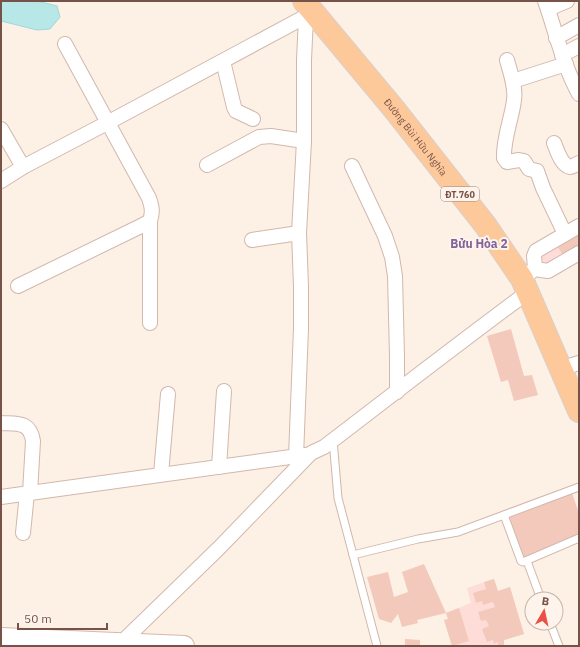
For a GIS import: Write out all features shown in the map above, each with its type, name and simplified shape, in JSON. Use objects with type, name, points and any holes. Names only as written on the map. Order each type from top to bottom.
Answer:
[{"type":"main road","name":"Đường Bùi Hữu Nghĩa","points":[[308,10],[394,109],[528,280],[570,366],[579,411]]},
{"type":"main road","points":[[1,638],[92,644],[121,643],[184,646]]},
{"type":"street","points":[[567,1],[546,5],[564,60],[579,94]]},
{"type":"street","points":[[1,181],[23,166],[223,61],[308,10]]},
{"type":"street","points":[[296,456],[301,328],[299,233],[304,141],[304,60],[308,10]]},
{"type":"street","points":[[556,38],[579,25]]},
{"type":"street","points":[[65,44],[109,122],[153,208],[150,221],[150,324]]},
{"type":"street","points":[[513,81],[564,60],[579,46]]},
{"type":"street","points":[[507,60],[513,81],[514,100],[504,158],[507,162],[519,160],[524,162],[529,168],[537,171],[543,188],[565,234]]},
{"type":"street","points":[[223,61],[234,108],[254,119]]},
{"type":"street","points":[[1,129],[23,166]]},
{"type":"street","points":[[207,165],[259,136],[271,136],[304,141]]},
{"type":"street","points":[[554,143],[563,162],[572,167],[579,163]]},
{"type":"street","points":[[352,166],[385,236],[392,257],[395,283],[397,392]]},
{"type":"street","points":[[18,286],[150,221]]},
{"type":"street","points":[[528,280],[536,251],[579,226]]},
{"type":"street","points":[[252,240],[299,233]]},
{"type":"street","points":[[1,497],[296,456],[311,453],[324,448],[397,392],[528,280],[548,271],[579,253]]},
{"type":"street","points":[[219,467],[224,391]]},
{"type":"street","points":[[161,474],[168,394]]},
{"type":"street","points":[[1,423],[24,426],[29,428],[32,433],[33,441],[23,533]]},
{"type":"street","points":[[121,643],[219,548],[311,453]]},
{"type":"lane","points":[[333,440],[338,498],[377,646]]},
{"type":"lane","points":[[353,555],[418,539],[458,532],[579,487]]},
{"type":"lane","points":[[504,514],[521,561],[523,562],[579,538]]},
{"type":"lane","points":[[527,561],[538,591]]},
{"type":"lane","points":[[553,631],[559,646]]},
{"type":"shaded area","points":[[579,231],[579,248],[547,267],[538,265],[539,254]]},
{"type":"shaded area","points":[[494,579],[498,591],[510,587],[524,634],[498,642],[498,646],[452,646],[444,620],[448,619],[446,613],[471,603],[467,588]]},
{"type":"water","points":[[1,1],[37,1],[57,6],[60,17],[50,29],[37,30],[1,21]]},
{"type":"building","points":[[579,231],[579,248],[564,257],[556,244]]},
{"type":"building","points":[[511,329],[524,376],[532,375],[538,395],[514,401],[508,380],[501,382],[487,336]]},
{"type":"building","points":[[572,493],[579,513],[579,536],[524,559],[507,516]]},
{"type":"building","points":[[424,564],[446,613],[417,620],[418,623],[402,627],[398,614],[391,623],[379,619],[367,577],[388,572],[394,597],[408,592],[402,572]]},
{"type":"building","points":[[494,579],[498,591],[510,587],[524,634],[504,640],[504,646],[498,646],[498,642],[494,644],[493,640],[487,642],[482,629],[489,626],[486,620],[481,621],[478,612],[495,607],[493,602],[483,605],[482,601],[476,603],[473,593],[486,589],[484,582]]},
{"type":"building","points":[[459,608],[469,641],[452,646],[444,620],[448,619],[446,613]]},
{"type":"building","points":[[405,639],[420,640],[420,646],[405,646]]},
{"type":"district","name":"Bửu Hòa 2","points":[[479,243]]}]
